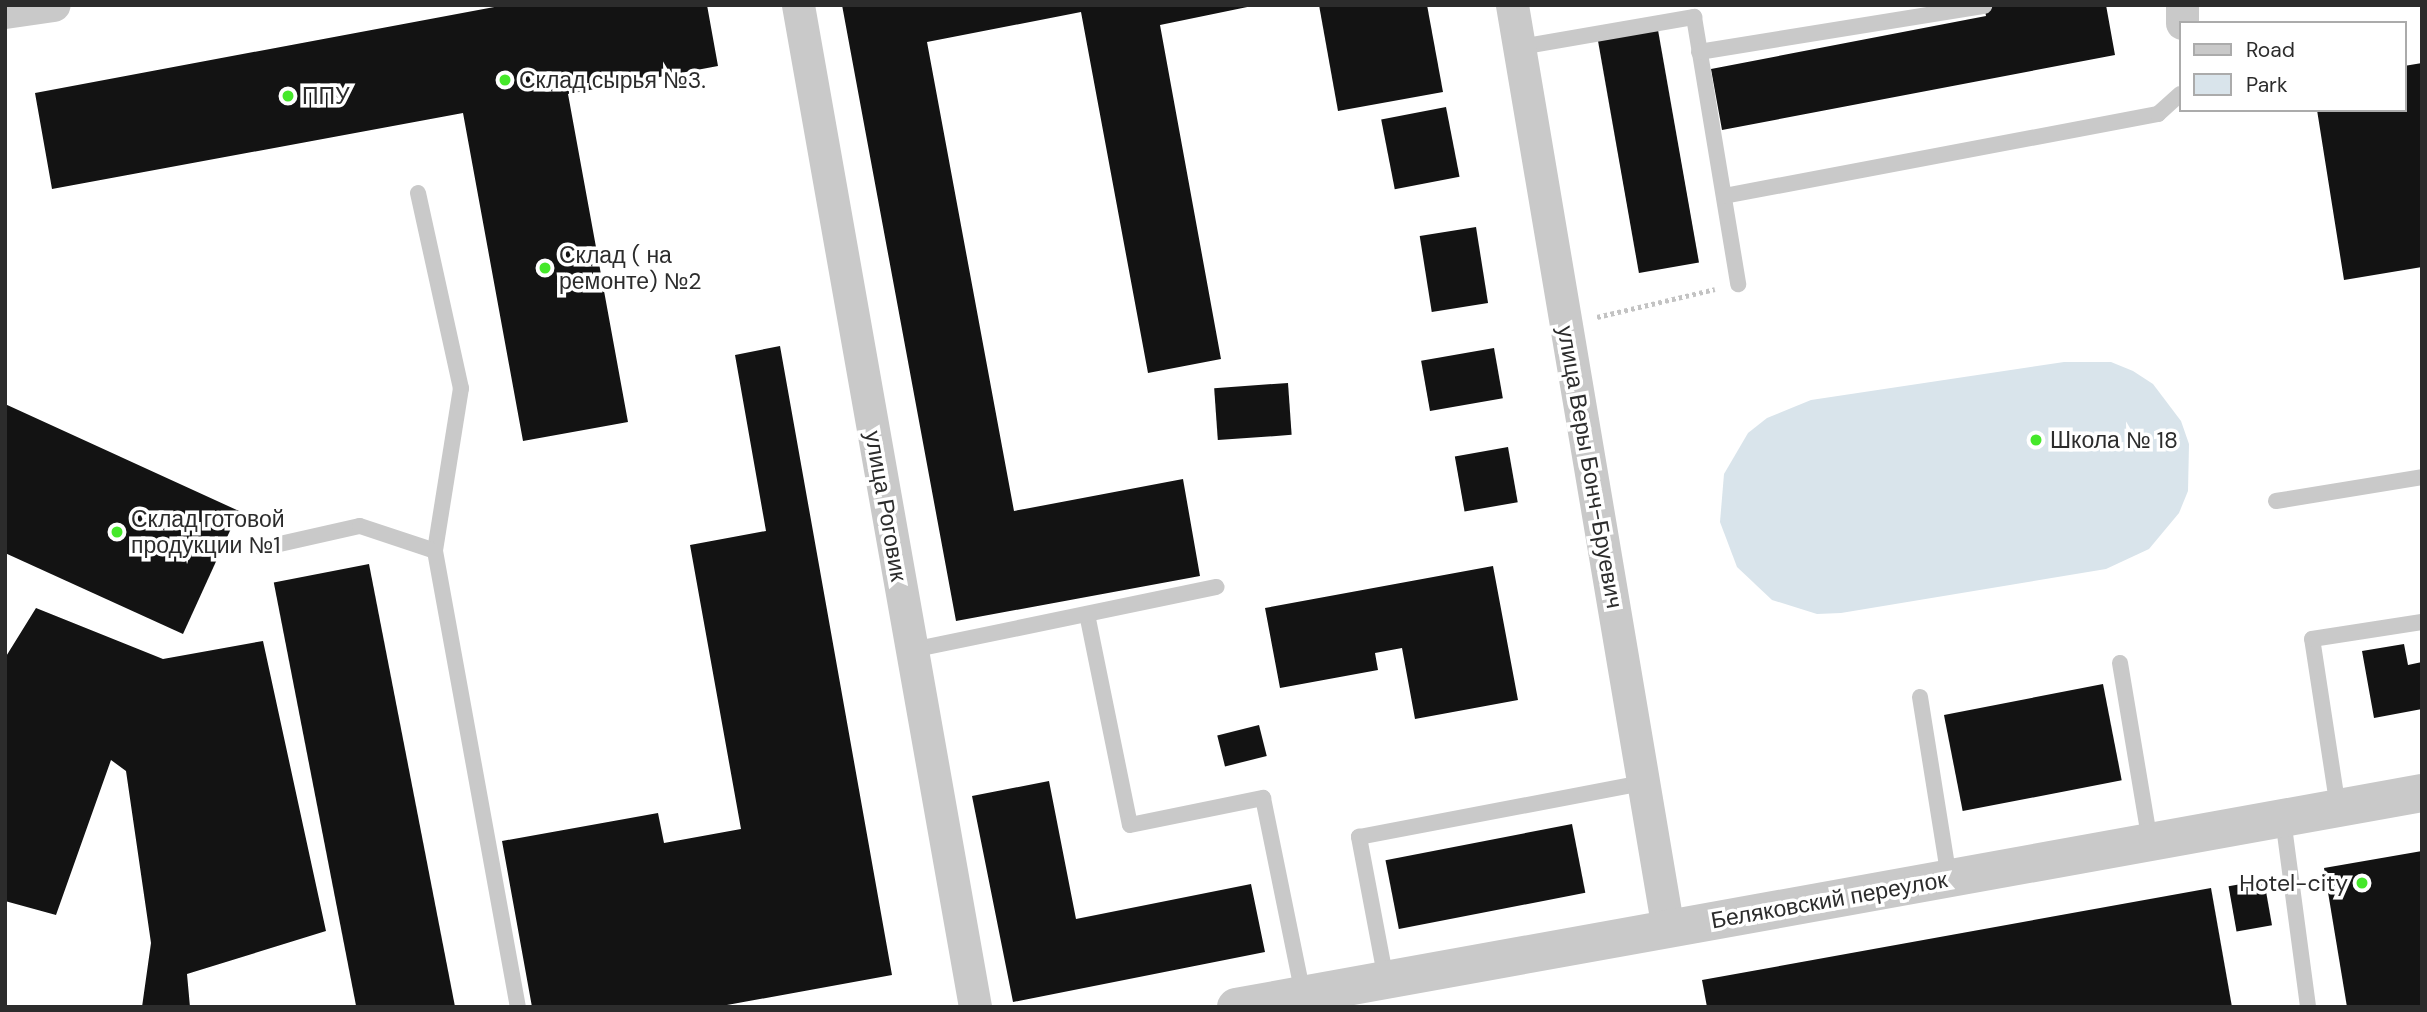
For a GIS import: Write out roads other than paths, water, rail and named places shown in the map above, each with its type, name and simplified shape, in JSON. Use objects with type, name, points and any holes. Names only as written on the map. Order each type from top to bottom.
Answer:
[{"type":"street","points":[[5,12],[53,5]]},
{"type":"street","name":"улица Роговик","points":[[798,5],[975,1007]]},
{"type":"street","name":"улица Веры Бонч-Бруевич","points":[[1513,5],[1668,929]]},
{"type":"street","name":"Беляковский переулок","points":[[1236,1007],[2422,793]]},
{"type":"lane","points":[[1699,52],[1975,6]]},
{"type":"lane","points":[[1520,47],[1693,11],[1738,284]]},
{"type":"lane","points":[[1724,196],[2158,114],[2178,96]]},
{"type":"lane","points":[[418,193],[461,388],[435,551],[518,1007]]},
{"type":"lane","points":[[2276,501],[2422,477]]},
{"type":"lane","points":[[261,548],[360,526],[435,551]]},
{"type":"lane","points":[[912,650],[1217,587]]},
{"type":"lane","points":[[1087,614],[1130,825],[1263,798],[1303,995]]},
{"type":"lane","points":[[2338,808],[2312,639],[2422,622]]},
{"type":"lane","points":[[2120,663],[2150,843]]},
{"type":"lane","points":[[1920,697],[1949,878]]},
{"type":"lane","points":[[1387,980],[1359,837],[1643,783]]},
{"type":"lane","points":[[2283,818],[2308,1007]]},
{"type":"place","name":"Склад сырья №3.","points":[[505,80]]},
{"type":"place","name":"ППУ","points":[[288,96]]},
{"type":"place","name":"Склад ( на ремонте) №2","points":[[545,268]]},
{"type":"place","name":"Школа № 18","points":[[2036,440]]},
{"type":"place","name":"Склад готовой продукции №1","points":[[117,532]]},
{"type":"place","name":"Hotel-city","points":[[2362,883]]}]
